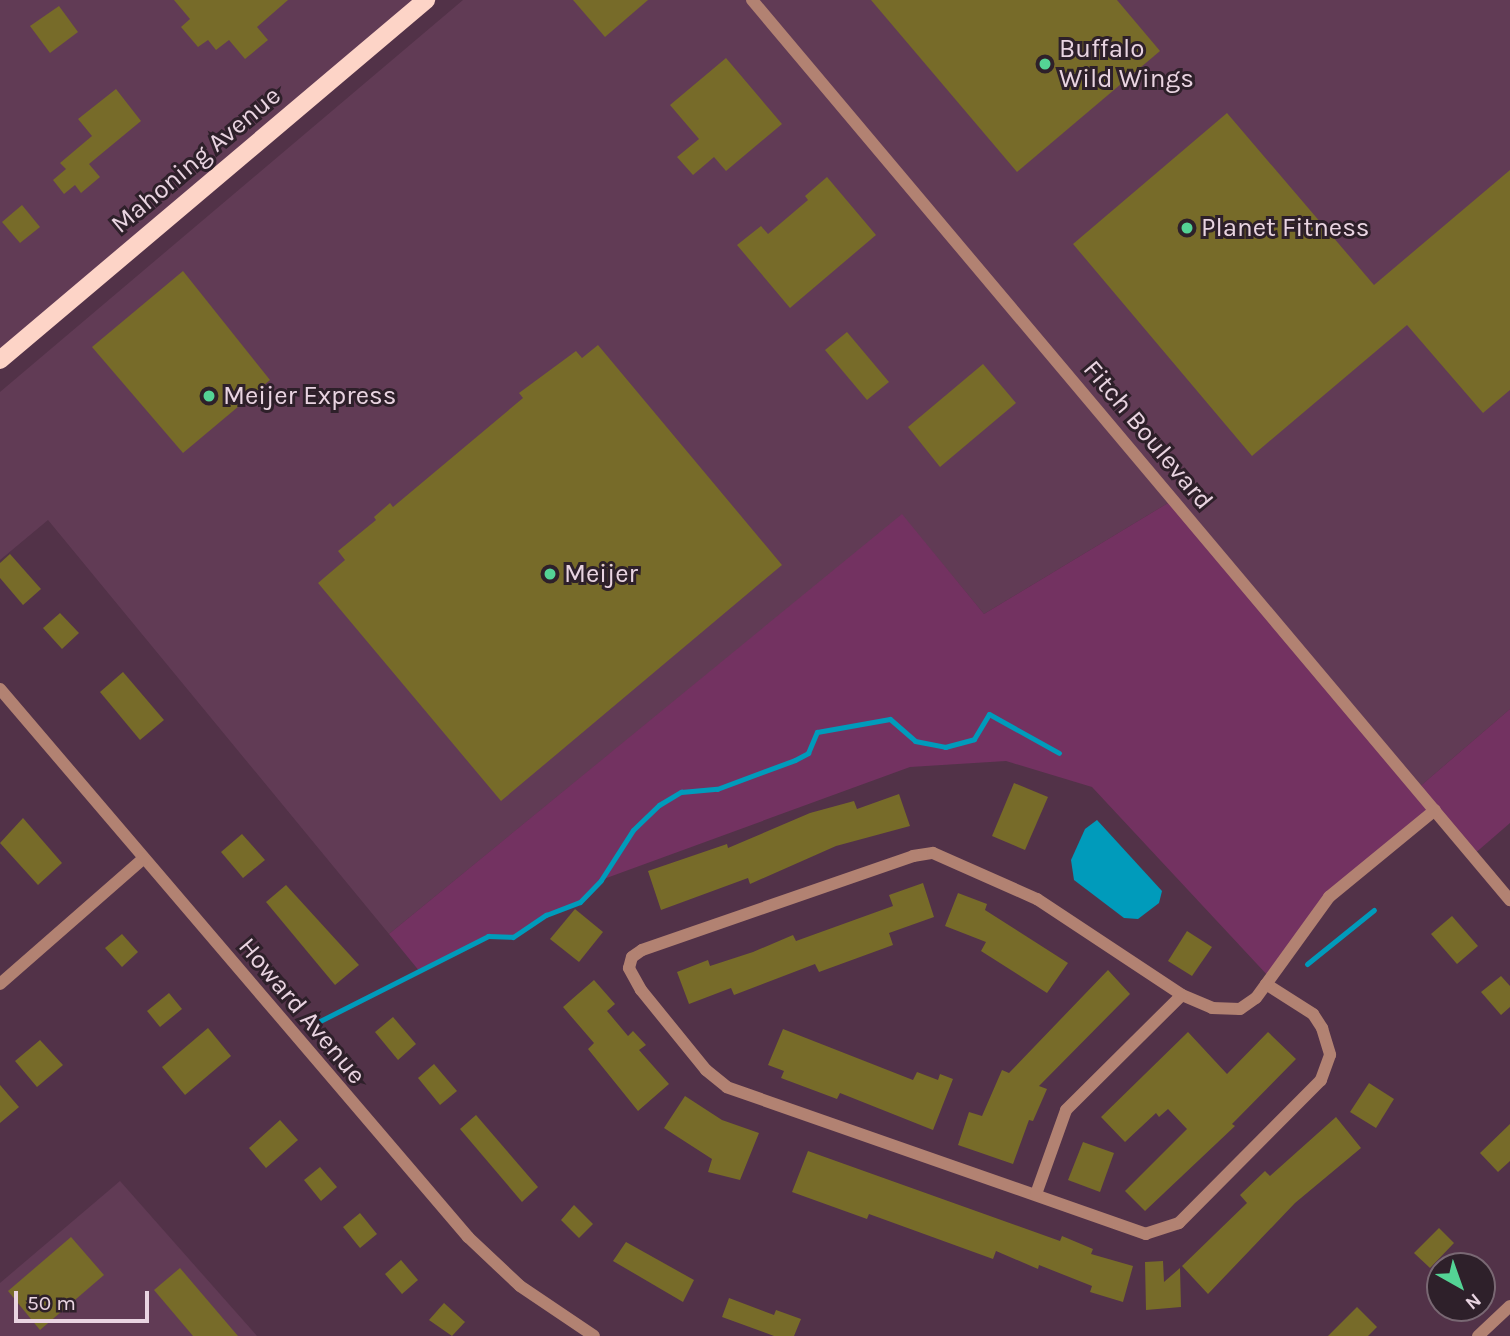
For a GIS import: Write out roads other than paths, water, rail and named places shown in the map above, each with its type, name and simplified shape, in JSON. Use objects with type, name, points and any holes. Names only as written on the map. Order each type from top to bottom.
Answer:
[{"type":"main road","name":"Mahoning Avenue","points":[[0,360],[426,0]]},
{"type":"street","name":"Fitch Boulevard","points":[[752,0],[1510,900]]},
{"type":"street","name":"Howard Avenue","points":[[0,689],[468,1237],[520,1286],[594,1336]]},
{"type":"street","points":[[1266,985],[1313,1014],[1327,1041],[1326,1067],[1311,1091],[1179,1223],[1146,1234],[727,1087],[706,1070],[630,976],[632,957],[913,856],[933,853],[1037,899],[1182,995],[1212,1008],[1240,1009],[1266,985],[1329,897],[1435,810]]},
{"type":"street","points":[[0,984],[144,858]]},
{"type":"street","points":[[1036,1195],[1066,1110],[1182,995]]},
{"type":"street","points":[[1478,1336],[1510,1306]]},
{"type":"water","points":[[1097,820],[1162,891],[1159,903],[1138,919],[1124,918],[1074,880],[1071,860],[1085,829]]},
{"type":"waterway","points":[[316,1023],[488,936],[513,937],[546,915],[580,902],[601,880],[633,830],[659,805],[681,792],[717,789],[795,760],[808,753],[817,732],[890,719],[915,741],[945,747],[974,739],[989,714],[1059,753]]},
{"type":"waterway","points":[[1307,964],[1374,910]]},
{"type":"place","name":"Buffalo Wild Wings","points":[[1045,64]]},
{"type":"place","name":"Planet Fitness","points":[[1187,228]]},
{"type":"place","name":"Meijer Express","points":[[209,396]]},
{"type":"place","name":"Meijer","points":[[550,574]]}]
